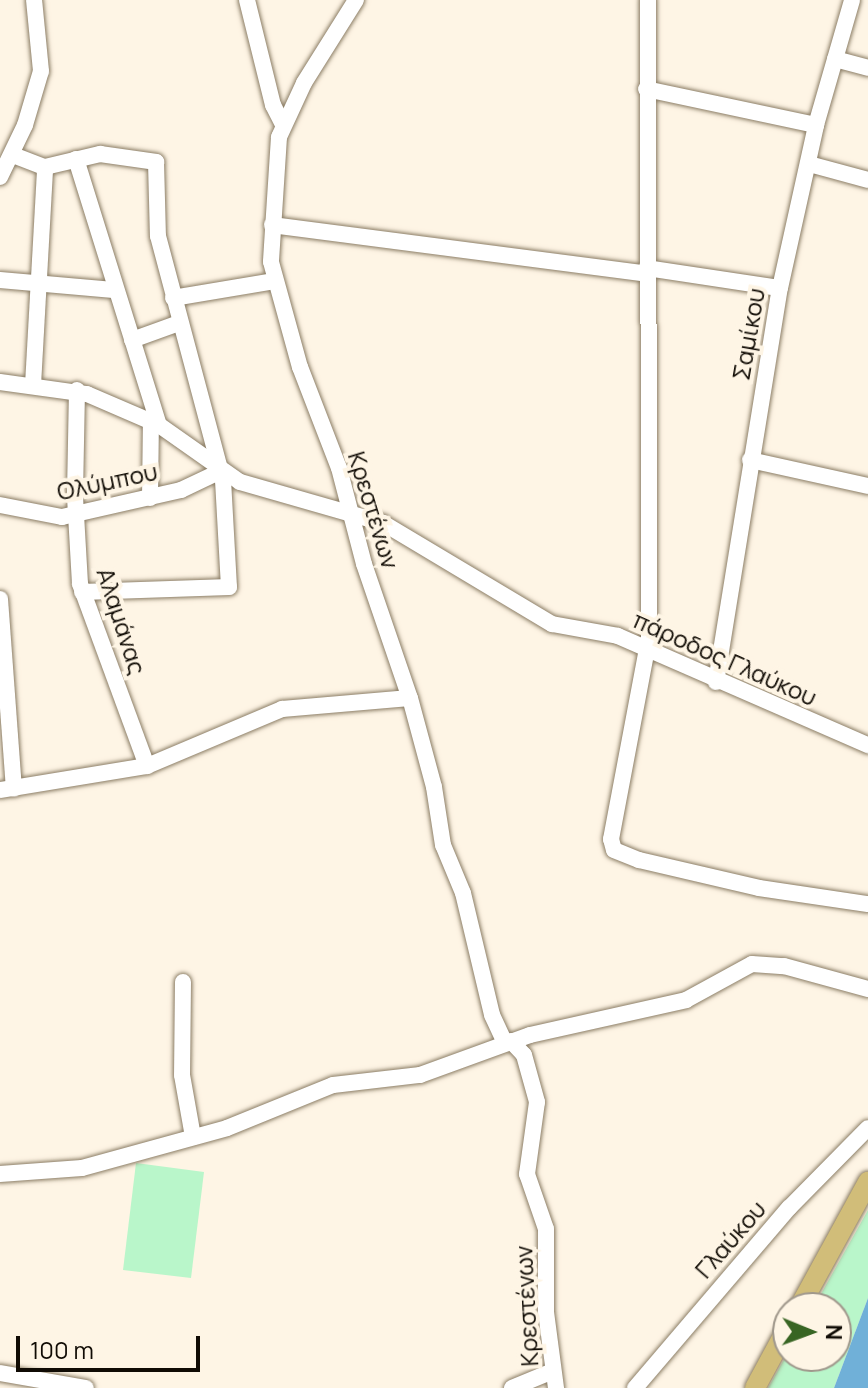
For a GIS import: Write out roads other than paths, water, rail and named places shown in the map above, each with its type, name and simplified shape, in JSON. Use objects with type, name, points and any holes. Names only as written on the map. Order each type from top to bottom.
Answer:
[{"type":"main road","points":[[808,1292],[868,1182]]},
{"type":"main road","points":[[755,1388],[772,1357]]},
{"type":"street","points":[[0,177],[13,155],[41,71],[34,0]]},
{"type":"street","points":[[247,0],[273,105],[283,125]]},
{"type":"street","name":"Κρεστένων","points":[[356,0],[283,125],[272,225],[275,281],[410,698],[434,787],[443,845],[463,893],[492,1015],[508,1042],[524,1055],[536,1094],[538,1120],[527,1174],[546,1229],[556,1388]]},
{"type":"street","points":[[648,0],[648,651],[611,829],[614,850],[759,888],[868,904]]},
{"type":"street","name":"Σαμίκου","points":[[716,682],[780,288],[816,125],[852,0]]},
{"type":"street","points":[[835,59],[868,68]]},
{"type":"street","points":[[646,89],[816,125]]},
{"type":"street","points":[[13,155],[45,167],[100,154],[156,162],[157,231],[179,323],[221,471],[229,587],[82,592]]},
{"type":"street","points":[[76,159],[155,423],[150,498]]},
{"type":"street","points":[[809,164],[868,180]]},
{"type":"street","points":[[33,385],[45,167]]},
{"type":"street","points":[[272,225],[780,288]]},
{"type":"street","points":[[0,280],[114,290]]},
{"type":"street","points":[[173,298],[275,281]]},
{"type":"street","points":[[132,340],[179,323]]},
{"type":"street","name":"πάροδος Γλαύκου","points":[[0,382],[77,390],[155,423],[221,471],[249,485],[350,511],[396,529],[552,624],[618,636],[716,682],[868,745]]},
{"type":"street","name":"Αλαμάνας","points":[[77,390],[75,514],[82,592],[147,766]]},
{"type":"street","points":[[750,460],[868,486]]},
{"type":"street","name":"Ολύμπου","points":[[0,505],[42,516],[75,514],[150,498],[197,484],[221,471]]},
{"type":"street","points":[[0,599],[7,789],[147,766],[282,709],[410,698]]},
{"type":"street","points":[[0,1174],[67,1171],[193,1137],[333,1085],[420,1075],[508,1042],[686,1000],[758,963],[868,989]]},
{"type":"street","points":[[183,982],[182,1075],[193,1137]]},
{"type":"street","name":"Γλαύκου","points":[[635,1388],[789,1208],[868,1128]]},
{"type":"street","points":[[512,1388],[553,1371]]},
{"type":"street","points":[[0,1373],[86,1388]]},
{"type":"water","points":[[868,1298],[868,1388],[834,1388],[840,1372],[852,1372],[852,1340]]}]
